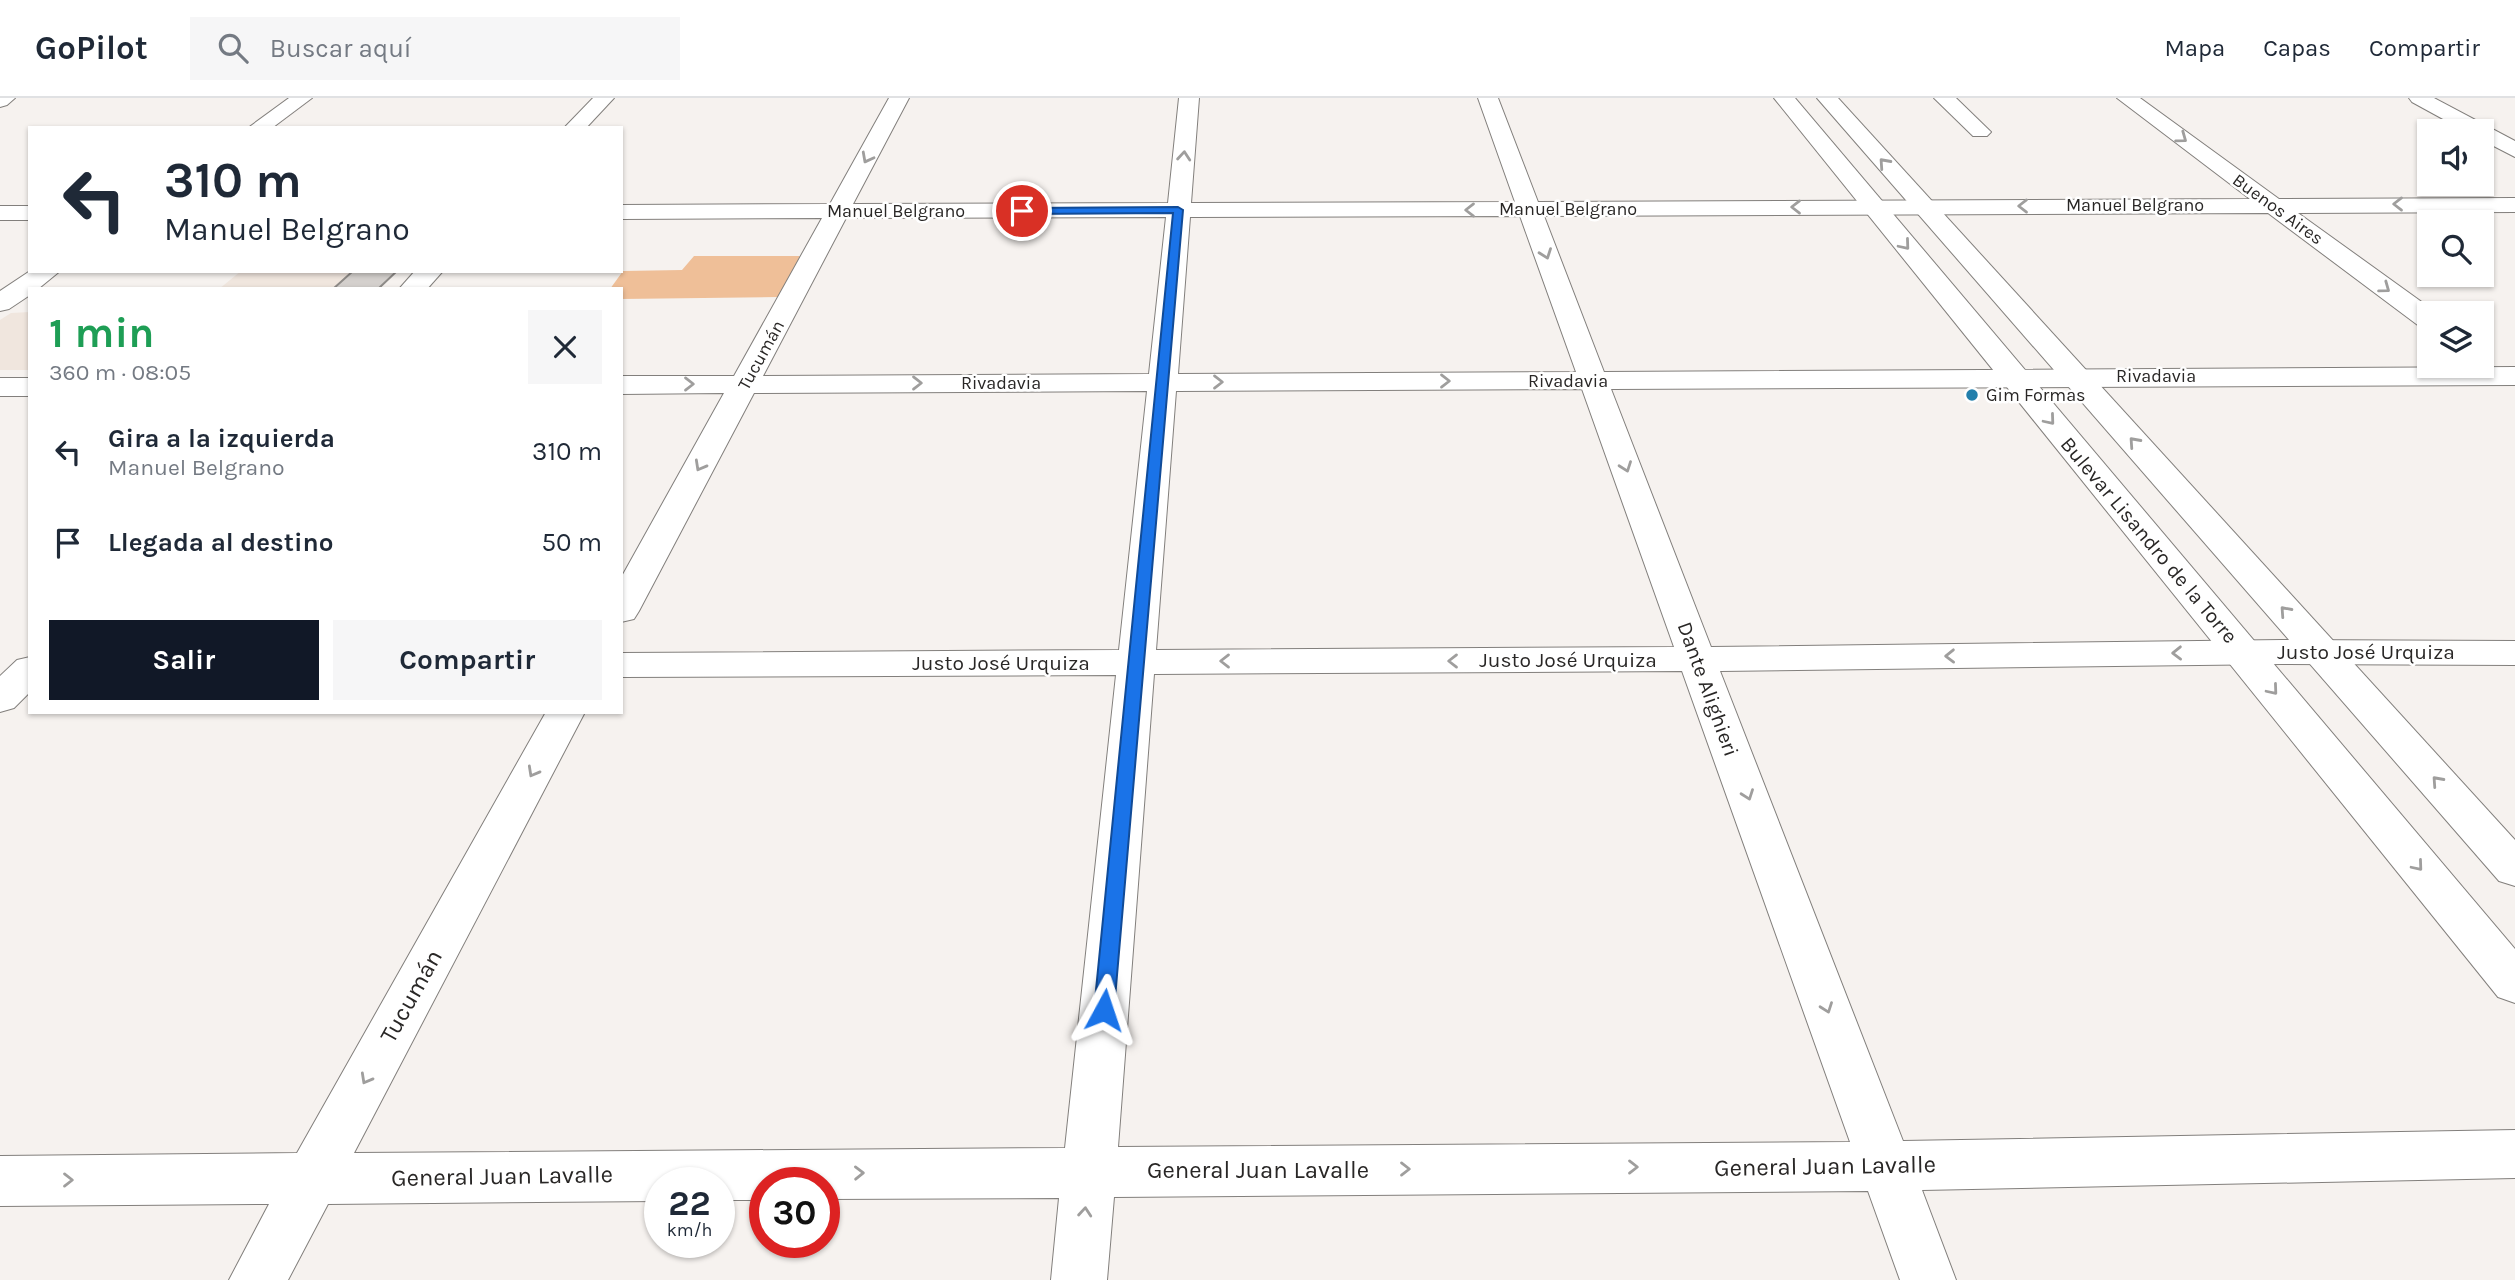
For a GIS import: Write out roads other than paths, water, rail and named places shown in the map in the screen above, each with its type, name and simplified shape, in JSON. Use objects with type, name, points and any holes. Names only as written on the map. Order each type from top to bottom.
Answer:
[{"type":"street","points":[[0,101],[5,98]]},
{"type":"street","points":[[261,126],[302,98]]},
{"type":"street","points":[[576,126],[604,98]]},
{"type":"street","name":"Tucumán","points":[[623,607],[899,98]]},
{"type":"street","points":[[1079,1280],[1189,98]]},
{"type":"street","name":"Dante Alighieri","points":[[1488,98],[1928,1280]]},
{"type":"street","name":"Bulevar Lisandro de la Torre","points":[[1784,98],[2515,983]]},
{"type":"street","points":[[1827,98],[2515,869]]},
{"type":"street","points":[[1944,98],[1980,132]]},
{"type":"street","name":"Buenos Aires","points":[[2127,98],[2417,311]]},
{"type":"street","points":[[2419,98],[2457,119]]},
{"type":"street","points":[[2494,139],[2515,150]]},
{"type":"street","name":"Manuel Belgrano","points":[[623,212],[2515,205]]},
{"type":"street","points":[[0,213],[28,214]]},
{"type":"street","points":[[0,303],[44,273]]},
{"type":"street","points":[[414,287],[428,273]]},
{"type":"street","points":[[2494,367],[2512,378]]},
{"type":"street","name":"Rivadavia","points":[[623,384],[2075,376],[2512,378]]},
{"type":"street","points":[[0,387],[28,387]]},
{"type":"street","name":"Justo José Urquiza","points":[[623,665],[1697,659],[2242,652],[2515,653]]},
{"type":"street","points":[[0,669],[28,669]]},
{"type":"street","points":[[0,699],[28,671]]},
{"type":"street","name":"Tucumán","points":[[257,1280],[565,714]]},
{"type":"street","name":"General Juan Lavalle","points":[[0,1181],[1886,1166],[2515,1154]]},
{"type":"place","name":"Gim Formas","points":[[1972,395]]}]
